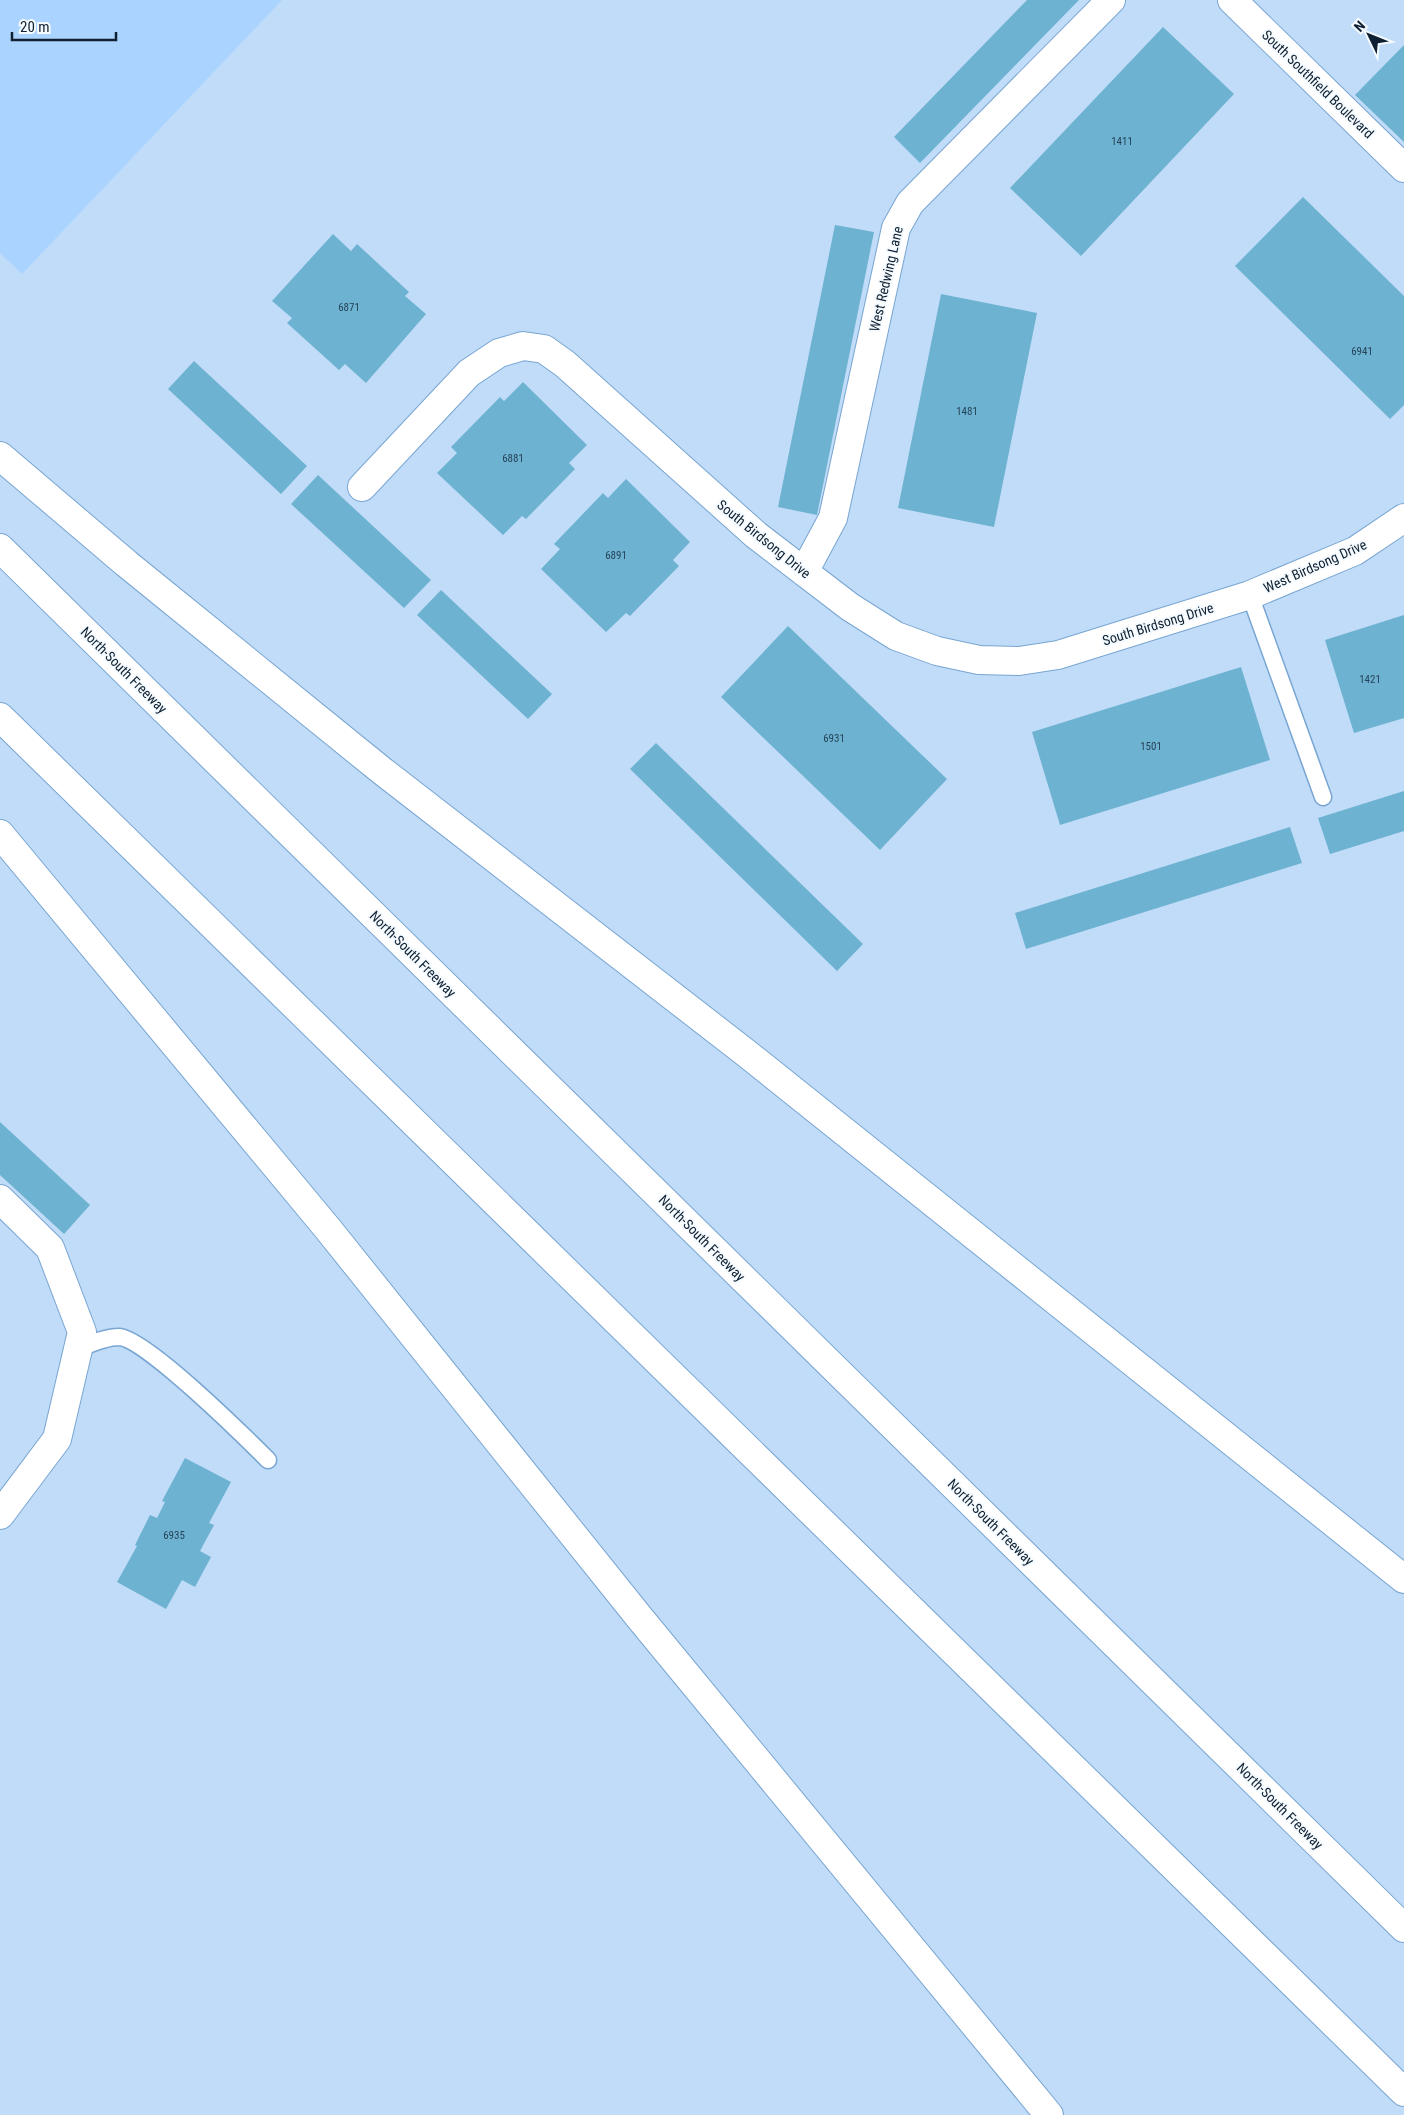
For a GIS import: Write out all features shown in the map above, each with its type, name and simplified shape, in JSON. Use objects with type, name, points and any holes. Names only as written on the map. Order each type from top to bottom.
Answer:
[{"type":"main road","name":"West Redwing Lane","points":[[804,572],[833,518],[896,228],[910,203],[1111,0]]},
{"type":"main road","name":"South Southfield Boulevard","points":[[1232,0],[1404,168]]},
{"type":"main road","name":"South Birdsong Drive","points":[[362,488],[469,373],[499,352],[523,346],[544,349],[565,364],[756,536],[850,607],[896,636],[937,651],[979,660],[1020,661],[1058,655],[1250,595]]},
{"type":"main road","points":[[0,456],[127,564],[381,770],[746,1054],[1404,1579]]},
{"type":"main road","name":"West Birdsong Drive","points":[[1250,595],[1355,551],[1404,518]]},
{"type":"main road","name":"North-South Freeway","points":[[0,548],[1404,1928]]},
{"type":"main road","points":[[0,717],[1404,2092]]},
{"type":"main road","points":[[0,834],[328,1229],[639,1617],[1049,2115]]},
{"type":"main road","points":[[0,1199],[50,1248],[82,1332],[57,1440],[0,1515]]},
{"type":"lane","points":[[1250,595],[1323,796]]},
{"type":"lane","points":[[78,1349],[96,1342],[119,1337],[140,1346],[165,1365],[268,1460]]},
{"type":"shaded area","points":[[0,0],[282,0],[22,274],[0,253]]},
{"type":"building","points":[[1027,0],[1079,0],[920,163],[894,137]]},
{"type":"building","points":[[1163,27],[1234,94],[1081,256],[1010,188]]},
{"type":"building","points":[[1404,45],[1404,142],[1355,95]]},
{"type":"building","points":[[1303,197],[1404,296],[1404,405],[1390,419],[1235,266]]},
{"type":"building","points":[[835,225],[874,232],[817,515],[778,507]]},
{"type":"building","points":[[333,234],[351,251],[357,244],[409,292],[405,296],[426,314],[366,383],[345,364],[339,370],[287,323],[292,318],[272,301]]},
{"type":"building","points":[[941,294],[1037,313],[994,527],[898,508]]},
{"type":"building","points":[[194,361],[307,466],[281,494],[168,389]]},
{"type":"building","points":[[523,382],[587,445],[569,463],[575,469],[526,519],[522,516],[503,535],[437,473],[457,453],[451,447],[500,397],[504,401]]},
{"type":"building","points":[[318,475],[431,580],[404,608],[291,504]]},
{"type":"building","points":[[626,479],[690,542],[673,560],[679,566],[630,616],[626,613],[606,632],[541,569],[560,549],[554,544],[603,493],[608,498]]},
{"type":"building","points":[[441,590],[552,694],[528,719],[417,615]]},
{"type":"building","points":[[1404,615],[1404,718],[1354,733],[1325,640]]},
{"type":"building","points":[[788,626],[947,779],[880,850],[721,697]]},
{"type":"building","points":[[1241,667],[1270,760],[1060,825],[1032,732]]},
{"type":"building","points":[[656,743],[863,944],[837,971],[630,769]]},
{"type":"building","points":[[1404,791],[1404,831],[1330,854],[1318,818]]},
{"type":"building","points":[[1290,827],[1302,863],[1026,949],[1015,913]]},
{"type":"building","points":[[0,1122],[90,1205],[64,1234],[0,1175]]},
{"type":"building","points":[[185,1458],[231,1482],[209,1523],[214,1525],[200,1551],[211,1557],[195,1587],[182,1580],[166,1609],[117,1582],[137,1546],[135,1545],[150,1515],[157,1518],[165,1502],[162,1501]]}]
